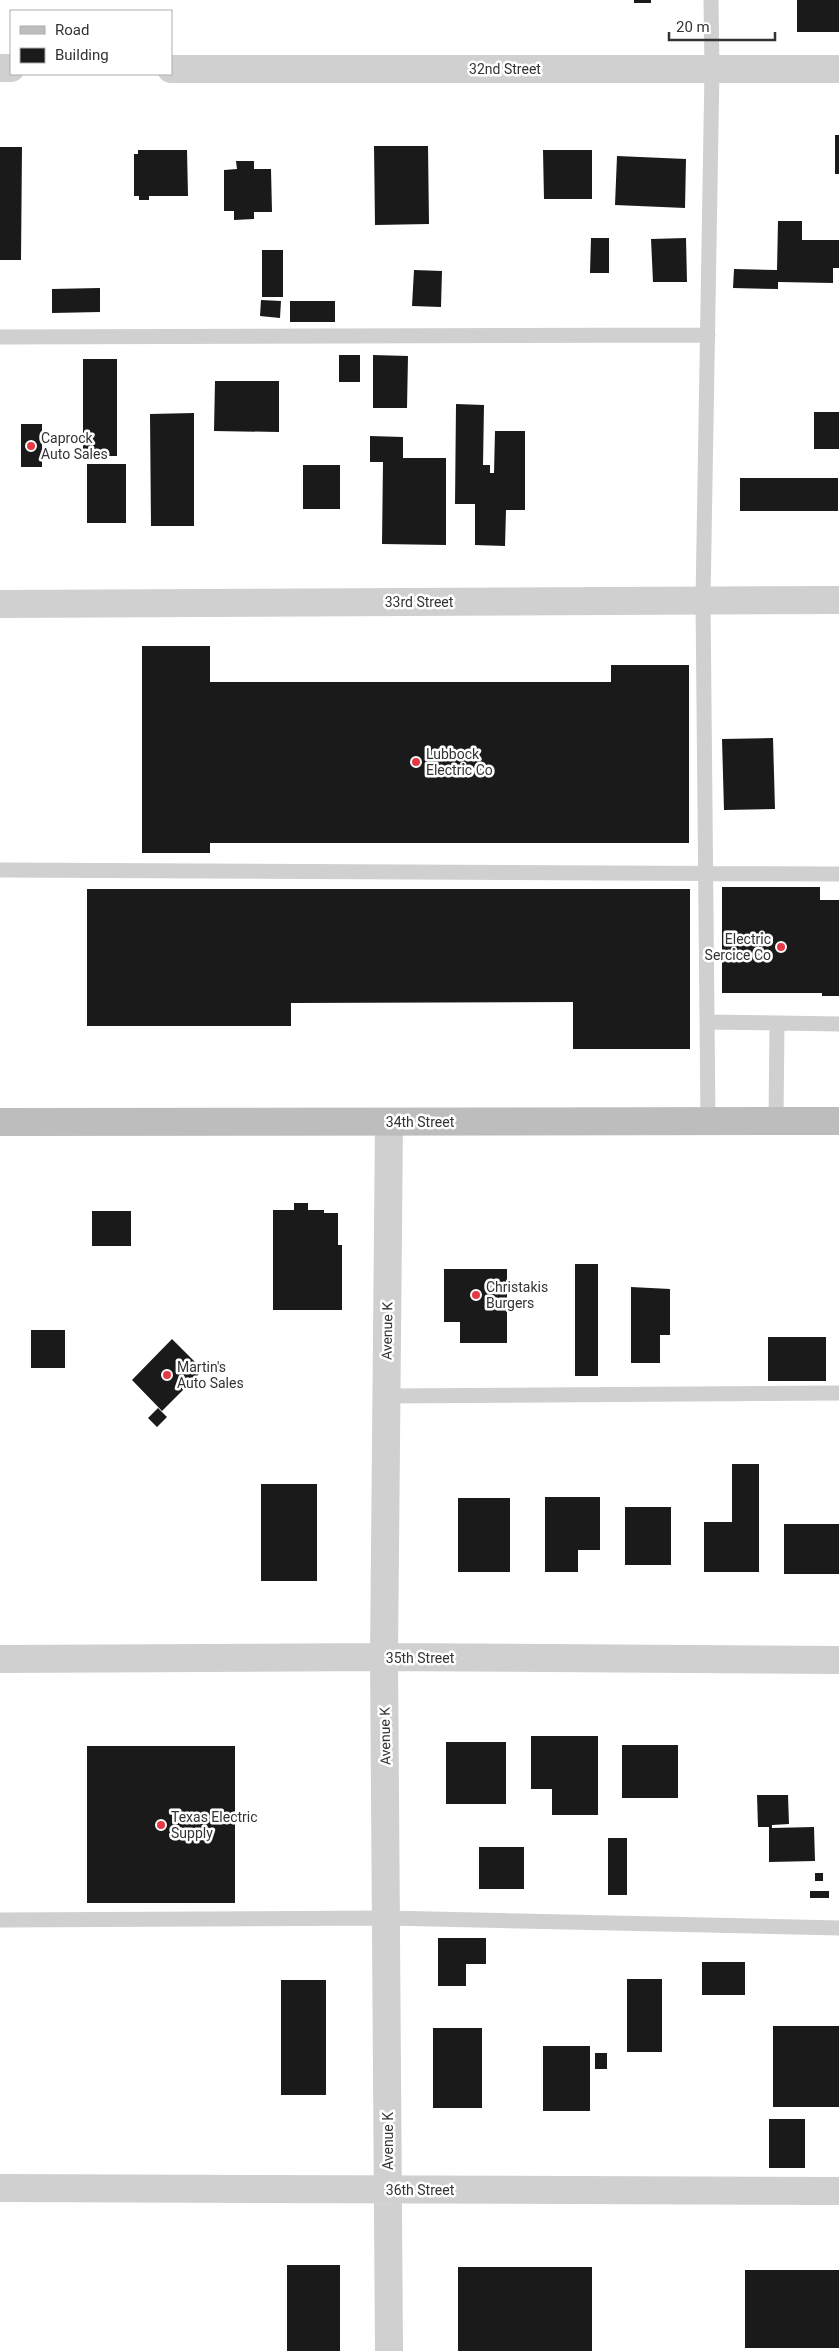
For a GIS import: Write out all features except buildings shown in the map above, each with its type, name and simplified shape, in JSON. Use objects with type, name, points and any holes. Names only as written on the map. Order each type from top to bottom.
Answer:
[{"type":"main road","name":"34th Street","points":[[0,1122],[839,1121]]},
{"type":"street","name":"32nd Street","points":[[172,69],[839,69]]},
{"type":"street","name":"33rd Street","points":[[0,604],[839,600]]},
{"type":"street","name":"Avenue K","points":[[389,1122],[384,1657],[389,2351]]},
{"type":"street","name":"35th Street","points":[[0,1659],[384,1657],[839,1660]]},
{"type":"street","name":"36th Street","points":[[0,2188],[839,2191]]},
{"type":"lane","points":[[708,1121],[703,600],[712,69],[711,0]]},
{"type":"lane","points":[[0,337],[708,335]]},
{"type":"lane","points":[[0,870],[839,874]]},
{"type":"lane","points":[[707,1022],[839,1024]]},
{"type":"lane","points":[[776,1121],[777,1024]]},
{"type":"lane","points":[[387,1396],[839,1393]]},
{"type":"lane","points":[[0,1920],[387,1918],[839,1928]]},
{"type":"place","name":"Caprock Auto Sales","points":[[31,446]]},
{"type":"place","name":"Lubbock Electric Co","points":[[416,762]]},
{"type":"place","name":"Electric Sercice Co","points":[[781,947]]},
{"type":"place","name":"Christakis Burgers","points":[[476,1295]]},
{"type":"place","name":"Martin's Auto Sales","points":[[167,1375]]},
{"type":"place","name":"Texas Electric Supply","points":[[161,1825]]}]
